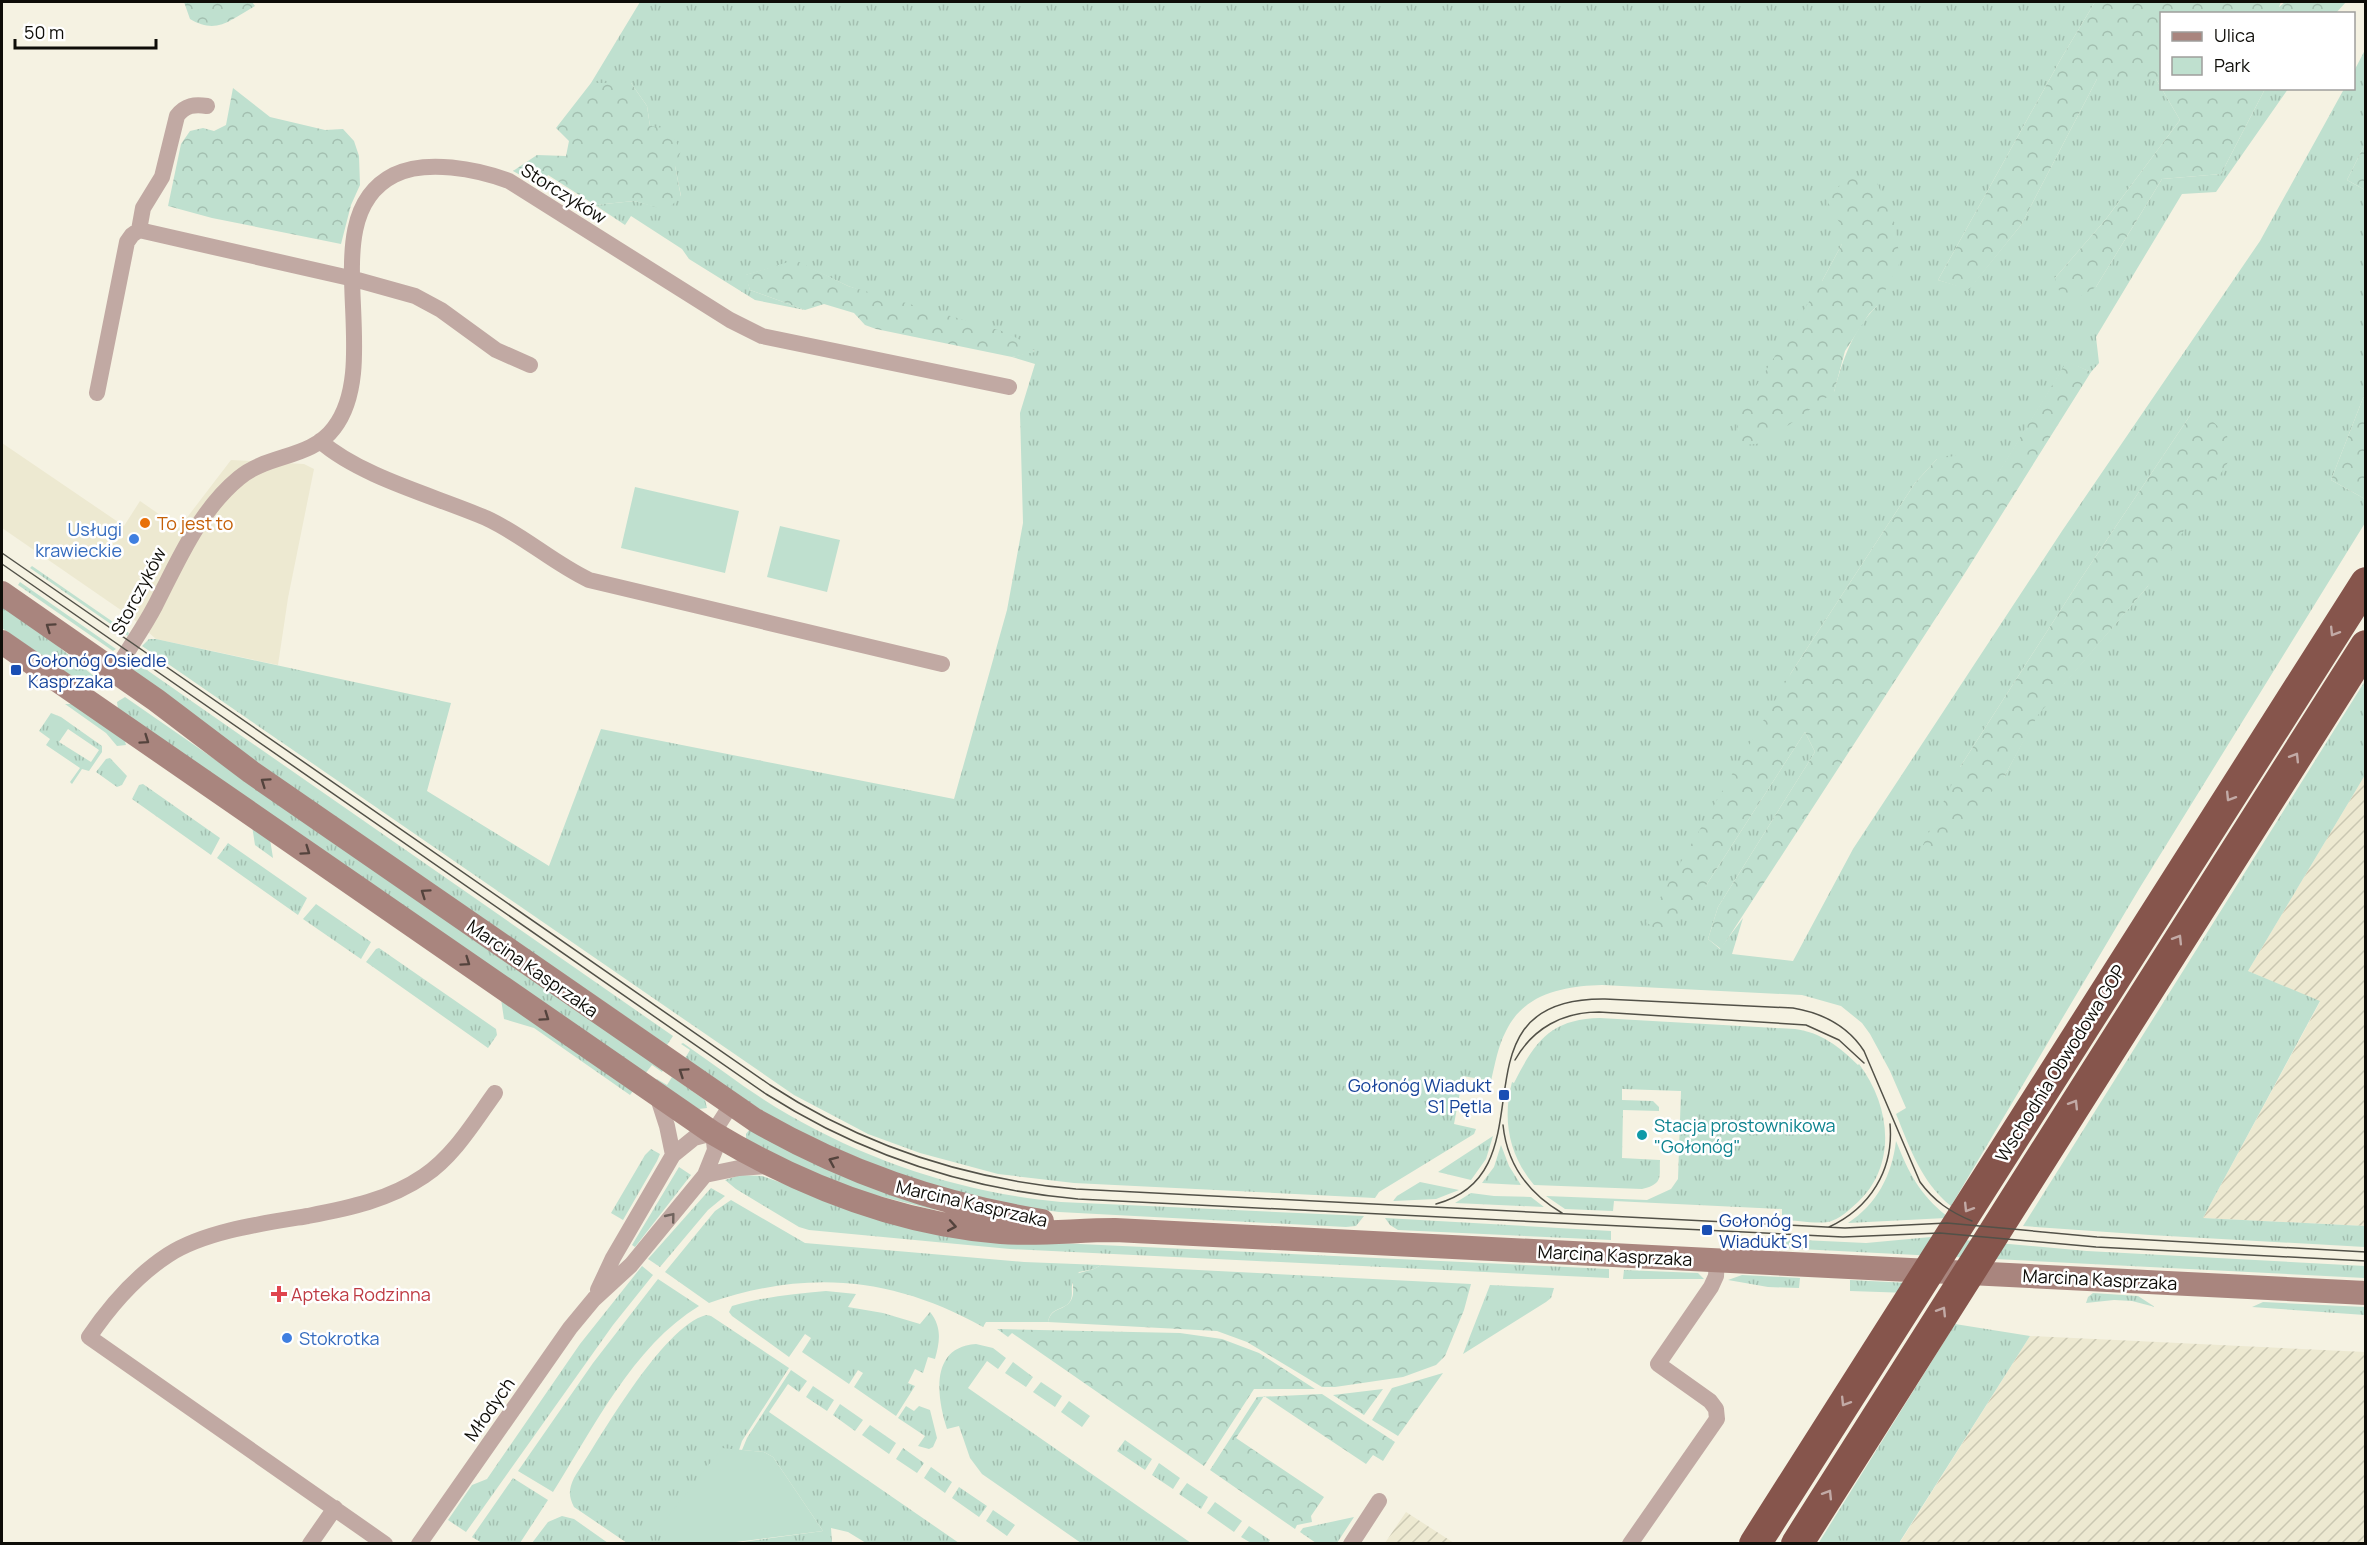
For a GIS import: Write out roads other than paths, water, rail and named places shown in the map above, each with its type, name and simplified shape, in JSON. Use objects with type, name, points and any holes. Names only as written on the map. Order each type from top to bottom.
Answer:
[{"type":"highway","name":"Wschodnia Obwodowa GOP","points":[[1755,1544],[2366,583]]},
{"type":"highway","name":"Wschodnia Obwodowa GOP","points":[[1797,1544],[2042,1153],[2366,646]]},
{"type":"street","points":[[96,393],[125,251],[132,235],[139,230],[143,208],[162,177],[177,116],[184,108],[196,104],[207,106]]},
{"type":"street","name":"Storczyków","points":[[115,672],[155,607],[185,546],[229,488],[252,468],[304,451],[334,428],[348,400],[352,384],[356,348],[353,250],[357,223],[365,203],[380,184],[402,171],[434,166],[475,172],[509,181],[748,331],[771,338],[1009,387]]},
{"type":"street","points":[[139,230],[354,279],[415,296],[441,310],[496,350],[530,365]]},
{"type":"street","points":[[320,441],[334,453],[356,465],[487,519],[589,580],[942,664]]},
{"type":"street","name":"Marcina Kasprzaka","points":[[2,593],[115,672],[251,772],[732,1105],[802,1146],[863,1174],[908,1190],[1018,1217],[1115,1230]]},
{"type":"street","name":"Marcina Kasprzaka","points":[[2,642],[713,1133],[774,1166],[839,1194],[907,1216],[953,1226],[1016,1233],[1115,1230],[2366,1293]]},
{"type":"street","points":[[97,706],[115,672]]},
{"type":"street","points":[[385,1544],[89,1337],[117,1300],[145,1273],[170,1254],[235,1230],[346,1210],[395,1193],[425,1176],[451,1153],[495,1093]]},
{"type":"street","points":[[657,1095],[668,1126],[673,1155]]},
{"type":"street","name":"Młodych","points":[[419,1544],[566,1333],[594,1299],[631,1265],[705,1175],[715,1150],[713,1133],[732,1105]]},
{"type":"street","name":"Młodych","points":[[594,1299],[614,1258],[673,1155],[694,1138],[713,1133]]},
{"type":"street","points":[[705,1175],[749,1166],[774,1166]]},
{"type":"street","points":[[1630,1544],[1717,1419],[1716,1409],[1710,1401],[1658,1364],[1712,1287],[1716,1276],[1717,1260]]},
{"type":"street","points":[[1351,1544],[1379,1501]]},
{"type":"street","points":[[310,1544],[335,1508]]},
{"type":"tram line","points":[[2,553],[770,1085],[841,1126],[878,1142],[955,1168],[994,1177],[1076,1189],[1845,1228],[1947,1223],[2097,1237],[2366,1252]]},
{"type":"tram line","points":[[2,564],[766,1094],[839,1135],[916,1166],[995,1187],[1078,1199],[1843,1237],[1940,1233],[2096,1247],[2366,1261]]},
{"type":"tram line","points":[[1436,1204],[1471,1186],[1490,1158],[1499,1125],[1512,1055],[1527,1026],[1556,1006],[1605,999],[1793,1008],[1814,1013],[1833,1022],[1850,1034],[1864,1051],[1920,1182],[1943,1205],[1972,1221]]},
{"type":"tram line","points":[[1515,1060],[1531,1039],[1550,1024],[1573,1015],[1599,1012],[1806,1025],[1839,1040],[1864,1063]]},
{"type":"tram line","points":[[1829,1227],[1856,1209],[1876,1186],[1888,1157],[1890,1124]]},
{"type":"tram line","points":[[1503,1125],[1509,1152],[1521,1176],[1529,1187],[1562,1213]]},
{"type":"place","name":"To jest to","points":[[145,523]]},
{"type":"place","name":"Usługi krawieckie","points":[[134,539]]},
{"type":"place","name":"Gołonóg Osiedle Kasprzaka","points":[[16,670]]},
{"type":"place","name":"Gołonóg Wiadukt S1 Pętla","points":[[1504,1095]]},
{"type":"place","name":"Stacja prostownikowa \"Gołonóg\"","points":[[1642,1135]]},
{"type":"place","name":"Gołonóg Wiadukt S1","points":[[1707,1230]]},
{"type":"place","name":"Apteka Rodzinna","points":[[279,1294]]},
{"type":"place","name":"Stokrotka","points":[[287,1338]]}]
